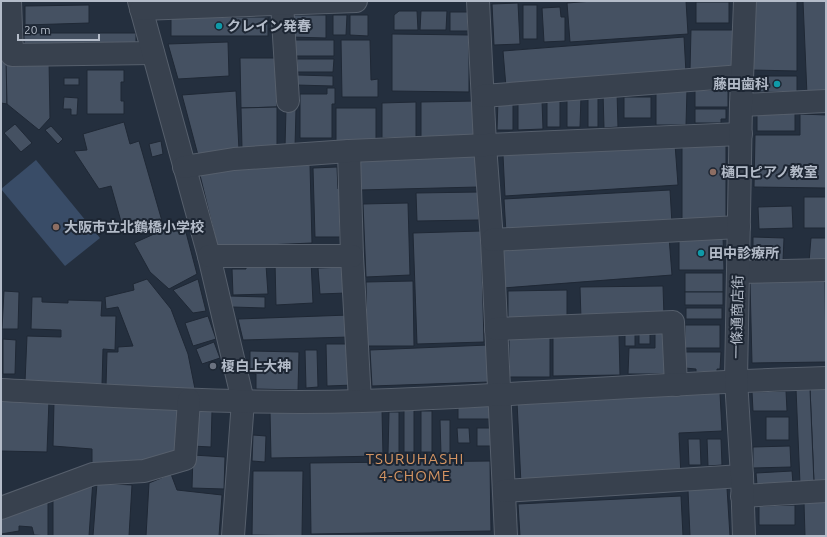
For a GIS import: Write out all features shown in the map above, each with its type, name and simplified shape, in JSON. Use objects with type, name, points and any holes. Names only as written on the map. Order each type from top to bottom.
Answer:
[{"type":"street","points":[[10,1],[12,55],[153,53]]},
{"type":"street","points":[[233,536],[243,401],[209,256],[140,5],[282,4],[356,1]]},
{"type":"street","points":[[478,1],[482,96],[492,240],[498,394],[506,536]]},
{"type":"street","name":"一條通商店街","points":[[744,536],[736,380],[741,105],[745,1]]},
{"type":"street","points":[[282,4],[288,101]]},
{"type":"street","points":[[482,96],[742,76]]},
{"type":"street","points":[[741,105],[826,101]]},
{"type":"street","points":[[184,167],[234,159],[349,151],[741,134]]},
{"type":"street","points":[[349,151],[352,256],[360,401]]},
{"type":"street","points":[[492,240],[739,227]]},
{"type":"street","points":[[209,256],[352,256]]},
{"type":"street","points":[[738,272],[826,270]]},
{"type":"street","points":[[496,328],[673,322],[676,384]]},
{"type":"street","points":[[1,390],[189,400],[360,401],[736,380],[826,378]]},
{"type":"street","points":[[1,508],[93,474],[144,470],[185,459],[189,400]]},
{"type":"street","points":[[504,491],[742,486],[826,491]]},
{"type":"water","points":[[36,160],[100,238],[65,266],[1,189]]},
{"type":"building","points":[[593,1],[686,1],[688,34],[570,42],[567,3]]},
{"type":"building","points":[[752,1],[797,1],[797,71],[751,70]]},
{"type":"building","points":[[803,1],[826,1],[826,94],[807,95]]},
{"type":"building","points":[[696,2],[729,2],[729,23],[696,23]]},
{"type":"building","points":[[518,3],[520,44],[494,45],[492,4]]},
{"type":"building","points":[[89,5],[89,23],[25,25],[25,6]]},
{"type":"building","points":[[523,5],[537,5],[537,39],[523,39]]},
{"type":"building","points":[[560,7],[561,17],[565,17],[565,41],[544,42],[542,8]]},
{"type":"building","points":[[399,11],[417,11],[418,30],[394,30],[394,15]]},
{"type":"building","points":[[421,11],[447,11],[446,30],[420,30]]},
{"type":"building","points":[[450,12],[468,12],[468,31],[450,31]]},
{"type":"building","points":[[1,15],[6,15],[7,104],[1,103]]},
{"type":"building","points":[[291,15],[326,15],[326,38],[290,37]]},
{"type":"building","points":[[333,15],[347,15],[346,35],[333,35]]},
{"type":"building","points":[[350,15],[368,15],[368,36],[350,35]]},
{"type":"building","name":"クレイン発春","points":[[171,17],[268,17],[268,36],[171,36]]},
{"type":"building","points":[[691,30],[734,30],[733,71],[690,70]]},
{"type":"building","points":[[24,33],[136,33],[136,46],[24,46]]},
{"type":"building","points":[[392,34],[469,35],[469,92],[392,91]]},
{"type":"building","points":[[684,37],[686,73],[506,87],[503,51]]},
{"type":"building","points":[[294,40],[334,40],[334,56],[293,56]]},
{"type":"building","points":[[341,40],[370,40],[371,80],[378,79],[378,97],[342,97]]},
{"type":"building","points":[[228,42],[229,76],[178,79],[168,44]]},
{"type":"building","points":[[240,58],[276,58],[277,107],[241,108]]},
{"type":"building","points":[[297,59],[334,59],[333,72],[296,72]]},
{"type":"building","points":[[49,60],[50,118],[39,130],[7,104],[6,61]]},
{"type":"building","points":[[87,70],[124,70],[124,82],[121,82],[121,101],[124,101],[124,114],[87,114]]},
{"type":"building","points":[[297,75],[333,76],[333,86],[296,85]]},
{"type":"building","name":"藤田歯科","points":[[757,76],[797,76],[797,92],[756,92]]},
{"type":"building","points":[[64,78],[79,78],[79,85],[64,85]]},
{"type":"building","points":[[327,88],[335,88],[335,104],[332,104],[332,138],[300,138],[300,94],[327,94]]},
{"type":"building","points":[[656,88],[687,89],[686,125],[656,125]]},
{"type":"building","points":[[695,90],[728,90],[728,107],[695,107]]},
{"type":"building","points":[[236,91],[239,150],[198,155],[182,95]]},
{"type":"building","points":[[603,92],[617,92],[618,127],[604,128]]},
{"type":"building","points":[[588,94],[598,94],[598,127],[588,127]]},
{"type":"building","points":[[567,95],[581,96],[580,127],[567,127]]},
{"type":"building","points":[[64,97],[78,98],[77,115],[71,115],[71,109],[63,109]]},
{"type":"building","points":[[624,97],[651,97],[651,118],[624,118]]},
{"type":"building","points":[[498,100],[513,100],[513,130],[497,130]]},
{"type":"building","points":[[476,101],[477,133],[469,137],[421,137],[421,102]]},
{"type":"building","points":[[518,101],[542,101],[543,129],[518,130]]},
{"type":"building","points":[[547,101],[560,101],[560,127],[547,127]]},
{"type":"building","points":[[416,102],[416,138],[382,138],[382,103]]},
{"type":"building","points":[[277,107],[277,148],[242,148],[241,108]]},
{"type":"building","points":[[336,108],[376,108],[376,142],[336,142]]},
{"type":"building","points":[[286,109],[296,109],[295,147],[285,147]]},
{"type":"building","points":[[695,109],[726,109],[726,119],[721,119],[721,123],[695,123]]},
{"type":"building","points":[[757,113],[795,113],[795,131],[757,131]]},
{"type":"building","points":[[800,114],[826,115],[826,188],[754,187],[755,135],[800,135]]},
{"type":"building","points":[[124,122],[130,144],[139,141],[162,221],[124,232],[111,186],[99,189],[74,151],[87,150],[83,134]]},
{"type":"building","points":[[15,124],[32,143],[21,152],[4,133]]},
{"type":"building","points":[[51,126],[63,139],[58,144],[45,130]]},
{"type":"building","points":[[161,141],[163,154],[152,157],[149,144]]},
{"type":"building","points":[[675,144],[678,185],[505,196],[503,155]]},
{"type":"building","points":[[682,145],[726,145],[726,222],[682,222]]},
{"type":"building","points":[[478,154],[478,187],[360,190],[359,156]]},
{"type":"building","points":[[310,165],[312,243],[220,247],[217,245],[199,171]]},
{"type":"building","points":[[337,167],[338,189],[344,189],[344,214],[340,214],[340,237],[315,237],[313,168]]},
{"type":"building","points":[[670,190],[672,224],[506,233],[504,199]]},
{"type":"building","points":[[479,192],[479,220],[417,221],[416,193]]},
{"type":"building","points":[[804,197],[826,197],[826,228],[804,228]]},
{"type":"building","points":[[408,203],[410,275],[366,277],[363,204]]},
{"type":"building","points":[[792,206],[793,228],[759,229],[758,207]]},
{"type":"building","points":[[183,221],[197,274],[169,289],[150,272],[134,243]]},
{"type":"building","points":[[481,231],[484,342],[417,344],[413,233]]},
{"type":"building","name":"田中診療所","points":[[679,236],[723,236],[724,270],[679,270]]},
{"type":"building","points":[[669,237],[672,275],[503,288],[500,250]]},
{"type":"building","points":[[753,237],[784,238],[783,261],[753,260]]},
{"type":"building","points":[[811,238],[826,238],[826,263],[809,262]]},
{"type":"building","points":[[311,260],[313,303],[276,305],[275,262]]},
{"type":"building","points":[[266,265],[268,294],[233,295],[232,269],[246,269],[246,266]]},
{"type":"building","points":[[345,267],[346,293],[320,294],[318,268]]},
{"type":"building","points":[[685,273],[723,273],[723,292],[685,292]]},
{"type":"building","points":[[147,279],[171,309],[188,354],[195,389],[106,386],[107,352],[118,352],[118,347],[133,346],[118,307],[106,309],[105,297],[134,290],[133,284]]},
{"type":"building","points":[[198,279],[206,311],[193,313],[173,290]]},
{"type":"building","points":[[413,281],[414,346],[367,346],[366,282]]},
{"type":"building","points":[[825,281],[826,362],[752,363],[750,282]]},
{"type":"building","points":[[663,286],[664,317],[581,319],[580,287]]},
{"type":"building","points":[[567,290],[567,318],[508,320],[508,291]]},
{"type":"building","points":[[4,291],[19,292],[18,329],[2,329]]},
{"type":"building","points":[[685,292],[723,292],[723,305],[685,305]]},
{"type":"building","points":[[229,296],[265,297],[265,308],[232,307]]},
{"type":"building","points":[[32,297],[42,297],[42,302],[68,303],[68,300],[102,301],[101,316],[116,316],[115,350],[103,349],[102,385],[25,382],[27,336],[61,337],[61,330],[31,329]]},
{"type":"building","points":[[686,308],[722,308],[722,319],[686,319]]},
{"type":"building","points":[[349,315],[350,337],[243,340],[238,319]]},
{"type":"building","points":[[208,316],[216,339],[193,346],[185,323]]},
{"type":"building","points":[[685,325],[720,325],[720,348],[685,348]]},
{"type":"building","points":[[655,328],[671,328],[670,374],[628,374],[629,348],[655,348]]},
{"type":"building","points":[[639,329],[650,329],[650,344],[639,344]]},
{"type":"building","points":[[625,330],[635,330],[635,346],[625,346]]},
{"type":"building","points":[[553,335],[619,335],[620,375],[553,376]]},
{"type":"building","points":[[509,336],[550,336],[550,377],[509,377]]},
{"type":"building","points":[[3,339],[16,340],[15,374],[3,374]]},
{"type":"building","points":[[214,342],[220,358],[202,364],[196,349]]},
{"type":"building","points":[[326,344],[353,344],[354,385],[327,386]]},
{"type":"building","points":[[488,345],[489,382],[372,386],[370,350]]},
{"type":"building","points":[[305,350],[317,350],[318,387],[306,388]]},
{"type":"building","points":[[250,351],[299,352],[298,390],[256,389],[256,374],[250,373]]},
{"type":"building","points":[[685,352],[721,352],[720,369],[717,369],[717,372],[696,372],[696,369],[685,368]]},
{"type":"building","points":[[826,388],[826,482],[814,483],[810,389]]},
{"type":"building","points":[[796,389],[810,389],[814,483],[800,484]]},
{"type":"building","points":[[786,391],[787,411],[753,411],[752,392]]},
{"type":"building","points":[[720,393],[722,431],[679,433],[681,477],[521,484],[517,402]]},
{"type":"building","points":[[1,398],[49,400],[47,452],[1,451]]},
{"type":"building","points":[[54,402],[181,408],[179,454],[143,466],[92,467],[92,449],[53,446]]},
{"type":"building","points":[[458,403],[490,403],[490,419],[458,419]]},
{"type":"building","points":[[382,410],[383,456],[271,458],[270,411]]},
{"type":"building","points":[[404,410],[414,410],[414,452],[404,452]]},
{"type":"building","points":[[194,411],[212,411],[211,447],[192,446]]},
{"type":"building","points":[[421,411],[432,411],[432,452],[421,452]]},
{"type":"building","points":[[389,412],[399,412],[399,455],[388,454]]},
{"type":"building","points":[[766,417],[789,417],[789,440],[766,440]]},
{"type":"building","points":[[440,420],[450,420],[450,454],[441,454]]},
{"type":"building","points":[[457,428],[469,428],[470,443],[458,443]]},
{"type":"building","points":[[477,428],[491,428],[491,446],[477,446]]},
{"type":"building","points":[[253,435],[266,436],[265,462],[252,461]]},
{"type":"building","points":[[688,439],[700,439],[701,465],[689,465]]},
{"type":"building","points":[[707,439],[721,439],[722,465],[708,466]]},
{"type":"building","points":[[790,446],[791,467],[753,468],[753,447]]},
{"type":"building","points":[[193,455],[225,457],[224,489],[192,488]]},
{"type":"building","points":[[490,461],[491,531],[311,534],[310,463]]},
{"type":"building","points":[[253,471],[303,471],[302,536],[252,535]]},
{"type":"building","points":[[792,471],[793,484],[757,485],[756,473]]},
{"type":"building","points":[[171,474],[177,490],[222,495],[219,536],[146,536],[149,483]]},
{"type":"building","points":[[93,480],[89,536],[53,536],[53,493]]},
{"type":"building","points":[[97,483],[132,485],[129,536],[93,536]]},
{"type":"building","points":[[727,488],[730,536],[690,536],[688,490]]},
{"type":"building","points":[[681,496],[683,536],[520,536],[518,504]]},
{"type":"building","points":[[48,497],[48,536],[34,535],[32,527],[19,526],[19,531],[1,534],[1,513]]},
{"type":"building","points":[[826,501],[826,536],[805,536],[804,502]]},
{"type":"building","points":[[795,505],[795,525],[759,525],[759,506]]},
{"type":"place","name":"クレイン発春","points":[[219,26]]},
{"type":"place","name":"藤田歯科","points":[[777,84]]},
{"type":"place","name":"樋口ピアノ教室","points":[[713,172]]},
{"type":"place","name":"大阪市立北鶴橋小学校","points":[[56,227]]},
{"type":"place","name":"田中診療所","points":[[701,253]]},
{"type":"place","name":"榎白上大神","points":[[213,366]]},
{"type":"district","name":"TSURUHASHI 4-CHOME","points":[[415,466]]}]
